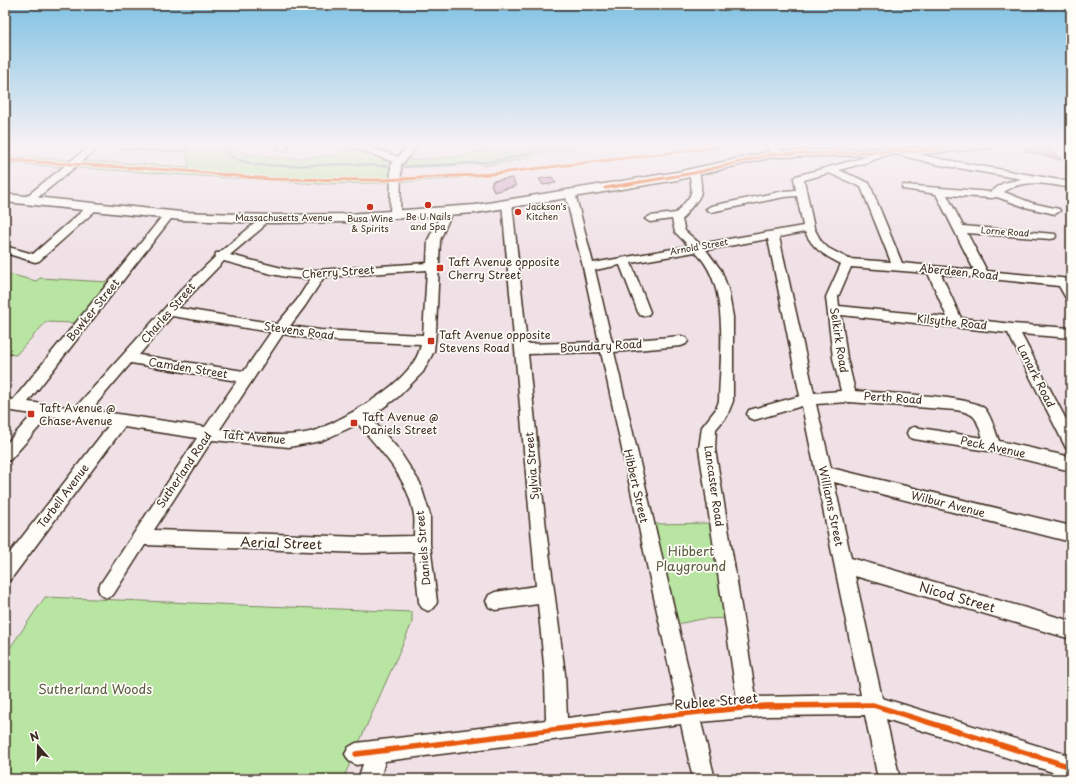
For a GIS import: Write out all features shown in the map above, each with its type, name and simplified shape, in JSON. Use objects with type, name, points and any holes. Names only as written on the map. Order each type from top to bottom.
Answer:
[{"type":"main road","name":"Massachusetts Avenue","points":[[5,198],[169,215],[262,219],[325,219],[447,212],[641,182]]},
{"type":"street","points":[[27,201],[51,182]]},
{"type":"street","points":[[395,182],[395,215]]},
{"type":"street","points":[[650,219],[679,216],[696,198],[697,182]]},
{"type":"street","points":[[799,182],[809,228],[816,243],[824,250],[846,263]]},
{"type":"street","points":[[857,182],[865,185],[898,266]]},
{"type":"street","points":[[907,187],[940,192],[992,195],[1007,185],[1027,182]]},
{"type":"street","points":[[1047,182],[1071,185]]},
{"type":"street","points":[[940,192],[983,275]]},
{"type":"street","name":"Hibbert Street","points":[[570,193],[589,267],[676,664],[689,712],[704,779]]},
{"type":"street","points":[[711,209],[784,194],[801,193]]},
{"type":"street","points":[[997,193],[1034,206],[1055,211]]},
{"type":"street","name":"Sylvia Street","points":[[507,203],[545,594],[555,674],[557,730]]},
{"type":"street","points":[[5,249],[35,258],[92,208]]},
{"type":"street","name":"Taft Avenue","points":[[11,404],[235,437],[289,441],[316,437],[360,416],[393,392],[418,368],[427,351],[429,340],[434,266],[434,240],[447,212]]},
{"type":"street","name":"Bowker Street","points":[[11,404],[169,215]]},
{"type":"street","name":"Lancaster Road","points":[[679,216],[677,220],[680,232],[704,254],[715,270],[722,289],[727,317],[726,401],[722,412],[709,427],[707,449],[748,708]]},
{"type":"street","name":"Charles Street","points":[[80,414],[211,265],[258,226],[262,219]]},
{"type":"street","name":"Arnold Street","points":[[589,267],[809,228]]},
{"type":"street","name":"Lorne Road","points":[[960,229],[1051,236]]},
{"type":"street","name":"Williams Street","points":[[773,234],[889,779]]},
{"type":"street","name":"Cherry Street","points":[[220,256],[294,274],[320,274],[434,266]]},
{"type":"street","points":[[624,261],[644,312]]},
{"type":"street","name":"Aberdeen Road","points":[[846,263],[898,266],[1067,283]]},
{"type":"street","name":"Selkirk Road","points":[[846,263],[832,297],[840,358],[849,396]]},
{"type":"street","points":[[933,270],[956,322]]},
{"type":"street","name":"Sutherland Road","points":[[107,589],[209,433],[280,329],[301,303],[320,274]]},
{"type":"street","points":[[1067,283],[1071,297]]},
{"type":"street","name":"Kilsythe Road","points":[[834,310],[1012,329],[1071,333]]},
{"type":"street","name":"Stevens Road","points":[[169,311],[320,335],[429,340]]},
{"type":"street","name":"Lanark Road","points":[[1012,329],[1071,444]]},
{"type":"street","name":"Boundary Road","points":[[521,349],[606,347],[681,341]]},
{"type":"street","name":"Camden Street","points":[[129,358],[247,377]]},
{"type":"street","name":"Perth Road","points":[[754,414],[808,399],[849,396],[956,404],[980,412],[994,446]]},
{"type":"street","points":[[5,455],[46,409]]},
{"type":"street","name":"Daniels Street","points":[[360,416],[393,454],[412,483],[422,514],[422,544],[428,602]]},
{"type":"street","name":"Tarbell Avenue","points":[[5,573],[120,420]]},
{"type":"street","name":"Peck Avenue","points":[[914,432],[994,446],[1071,464]]},
{"type":"street","name":"Wilbur Avenue","points":[[824,473],[1071,534]]},
{"type":"street","name":"Aerial Street","points":[[141,537],[306,544],[422,544]]},
{"type":"street","name":"Nicod Street","points":[[844,564],[1071,630]]},
{"type":"street","points":[[495,601],[545,594]]},
{"type":"street","name":"Rublee Street","points":[[356,754],[557,730],[689,712],[748,708],[873,705],[1071,767]]},
{"type":"street","points":[[369,779],[377,751]]},
{"type":"green space","points":[[284,182],[404,182],[378,183],[320,184]]},
{"type":"green space","points":[[5,273],[36,281],[40,278],[108,282],[75,323],[46,322],[16,355],[5,354]]},
{"type":"green space","name":"Hibbert Playground","points":[[712,523],[732,618],[702,619],[677,624],[655,524]]},
{"type":"green space","name":"Sutherland Woods","points":[[45,597],[412,612],[412,623],[343,779],[5,779],[5,655]]},
{"type":"building","points":[[492,182],[514,182],[516,186],[494,192],[491,184],[493,183]]},
{"type":"building","points":[[541,182],[555,182],[556,183],[543,185]]},
{"type":"cycle path","points":[[605,188],[643,182]]},
{"type":"cycle path","points":[[356,754],[689,713],[765,706],[873,705],[1071,767]]},
{"type":"place","name":"Be U Nails and Spa","points":[[428,205]]},
{"type":"place","name":"Busa Wine & Spirits","points":[[370,207]]},
{"type":"place","name":"Jackson's Kitchen","points":[[518,212]]},
{"type":"place","name":"Taft Avenue opposite Cherry Street","points":[[440,268]]},
{"type":"place","name":"Taft Avenue opposite Stevens Road","points":[[431,341]]},
{"type":"place","name":"Taft Avenue @ Chase Avenue","points":[[31,414]]},
{"type":"place","name":"Taft Avenue @ Daniels Street","points":[[354,423]]}]
